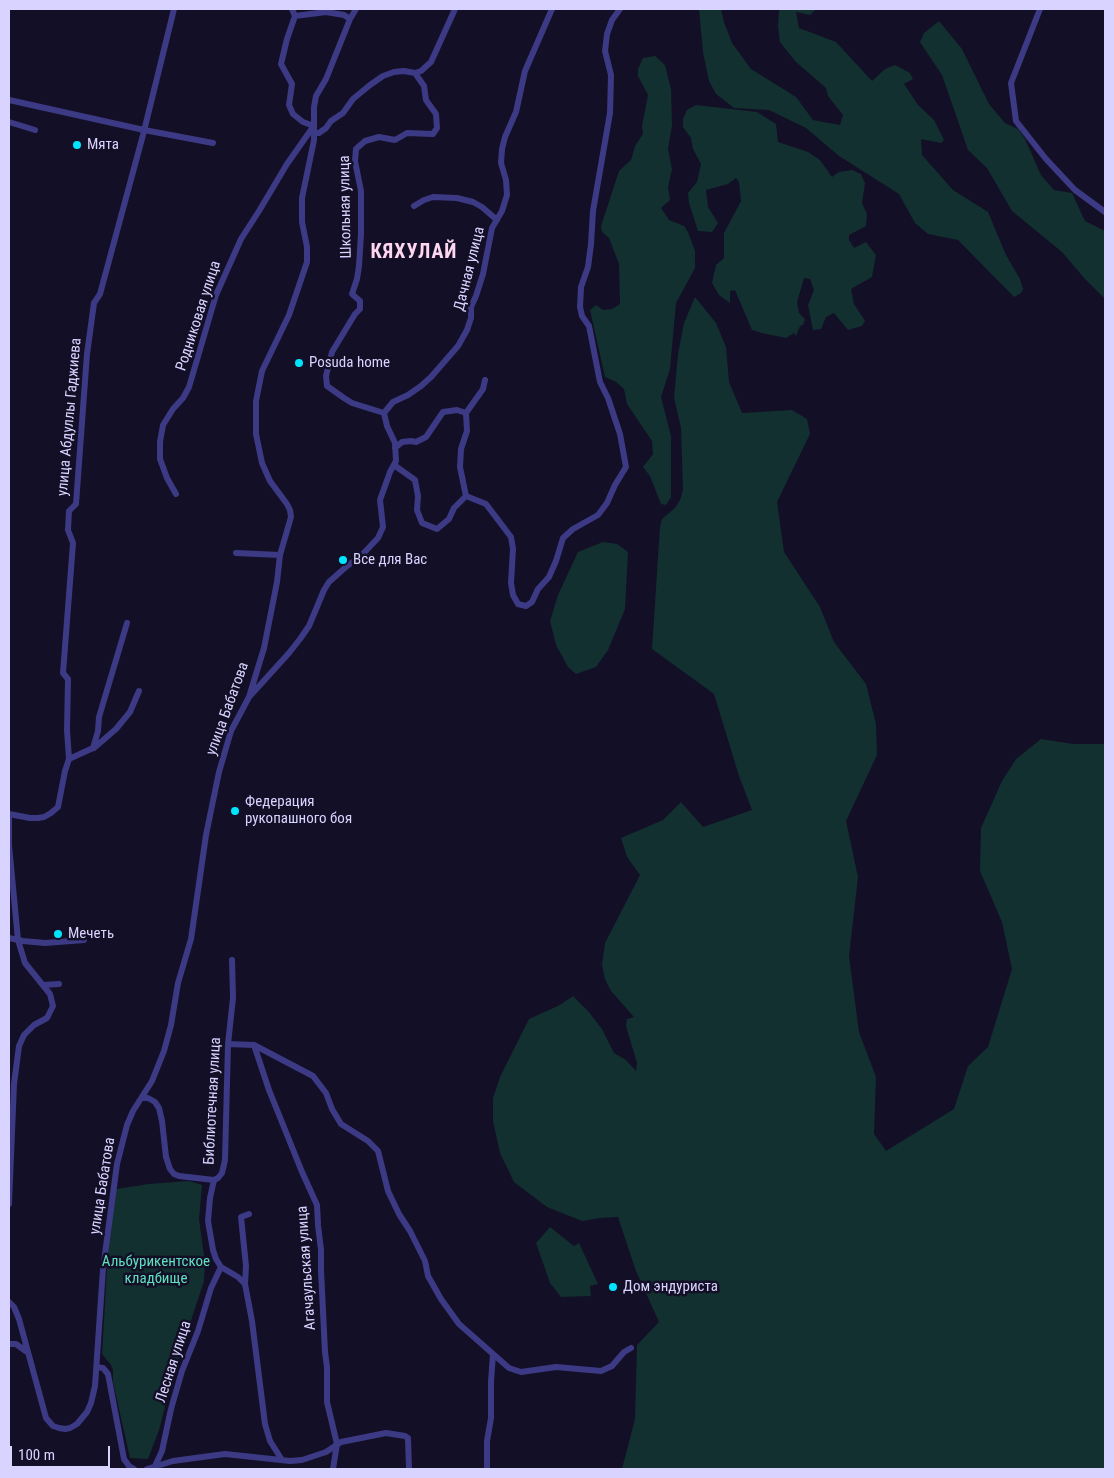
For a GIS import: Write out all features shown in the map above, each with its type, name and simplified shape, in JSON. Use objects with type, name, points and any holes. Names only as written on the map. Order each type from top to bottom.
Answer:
[{"type":"street","name":"улица Абдуллы Гаджиева","points":[[9,1204],[14,1084],[20,1046],[24,1035],[34,1025],[47,1018],[53,1006],[50,994],[25,963],[18,940],[9,845],[9,814],[30,818],[44,817],[58,807],[64,771],[69,759],[68,679],[63,673],[73,543],[68,530],[69,511],[76,504],[87,354],[94,303],[100,294],[174,9]]},
{"type":"street","points":[[292,9],[295,16],[281,64],[292,84],[289,105],[293,114],[319,133],[343,114],[353,99],[384,76],[394,72],[415,73],[422,71],[431,62],[455,9]]},
{"type":"street","name":"улица Бабатова","points":[[27,1353],[46,1418],[53,1426],[65,1430],[77,1424],[87,1412],[95,1386],[103,1269],[117,1164],[127,1125],[133,1111],[152,1081],[164,1051],[178,983],[190,939],[206,835],[219,772],[231,731],[249,697],[264,648],[277,582],[280,555],[290,522],[290,510],[284,498],[270,481],[262,463],[256,434],[256,400],[262,371],[289,315],[307,262],[307,247],[302,222],[302,198],[314,140],[316,96],[326,78],[350,19],[356,9]]},
{"type":"street","name":"Дачная улица","points":[[384,413],[393,402],[421,386],[458,346],[469,324],[471,318],[470,307],[476,296],[483,274],[492,228],[502,211],[507,195],[506,180],[501,163],[505,137],[516,112],[525,71],[552,9]]},
{"type":"street","points":[[466,496],[486,504],[512,537],[511,584],[513,595],[518,604],[526,606],[532,602],[538,589],[549,577],[563,538],[573,529],[598,515],[607,503],[626,467],[620,434],[608,398],[600,382],[589,326],[582,316],[580,307],[581,287],[592,244],[593,211],[610,113],[611,75],[605,51],[607,34],[612,20],[620,9]]},
{"type":"street","points":[[1040,9],[1011,83],[1016,121],[1046,159],[1075,190],[1105,212]]},
{"type":"street","points":[[295,16],[326,12],[344,15],[350,19]]},
{"type":"street","name":"Школьная улица","points":[[384,413],[352,403],[344,398],[327,386],[326,376],[332,352],[360,309],[360,301],[352,294],[358,273],[361,234],[361,191],[355,161],[356,149],[365,142],[380,137],[395,140],[407,133],[433,134],[437,128],[436,114],[426,100],[424,86],[415,73]]},
{"type":"street","points":[[9,100],[144,130],[213,142]]},
{"type":"street","points":[[9,122],[35,130]]},
{"type":"street","name":"Родниковая улица","points":[[176,494],[167,478],[160,459],[163,425],[189,387],[216,295],[241,239],[287,164],[314,130]]},
{"type":"street","points":[[414,206],[434,197],[457,198],[478,204],[497,220]]},
{"type":"street","points":[[466,496],[460,467],[461,449],[467,431],[466,413],[483,389],[485,380]]},
{"type":"street","points":[[396,448],[402,442],[416,442],[426,438],[443,412],[457,410],[466,413]]},
{"type":"street","points":[[249,697],[300,639],[309,626],[329,582],[360,557],[378,538],[383,527],[380,500],[396,461],[396,448],[384,413]]},
{"type":"street","points":[[394,466],[415,480],[418,496],[416,510],[422,523],[437,529],[449,519],[454,508],[466,496]]},
{"type":"street","points":[[236,553],[280,555]]},
{"type":"street","points":[[93,748],[127,623]]},
{"type":"street","points":[[69,759],[93,748],[116,729],[130,712],[139,692]]},
{"type":"street","points":[[9,938],[44,942],[84,940]]},
{"type":"street","name":"Библиотечная улица","points":[[221,1267],[216,1260],[213,1250],[208,1221],[214,1180],[222,1173],[225,1160],[228,1044],[233,998],[232,960]]},
{"type":"street","points":[[43,985],[59,984]]},
{"type":"street","points":[[228,1044],[254,1045],[313,1076],[326,1093],[332,1109],[341,1124],[368,1141],[378,1152],[388,1191],[425,1261],[428,1276],[440,1300],[459,1324],[509,1368],[521,1372],[556,1367],[601,1371],[612,1366],[624,1352],[631,1348]]},
{"type":"street","name":"Агачаульская улица","points":[[254,1045],[272,1097],[317,1205],[327,1367],[327,1402],[337,1444],[333,1469]]},
{"type":"street","points":[[142,1098],[148,1098],[155,1102],[159,1108],[166,1157],[174,1174],[214,1180]]},
{"type":"street","points":[[248,1214],[241,1217],[246,1266],[245,1284],[252,1321],[260,1399],[270,1441],[282,1460]]},
{"type":"street","points":[[221,1267],[238,1277],[245,1284]]},
{"type":"street","name":"Лесная улица","points":[[155,1466],[162,1451],[171,1408],[182,1372],[198,1331],[211,1288],[221,1267]]},
{"type":"street","points":[[9,1302],[14,1307],[19,1319],[27,1353]]},
{"type":"street","points":[[9,1344],[16,1344],[22,1347],[27,1353]]},
{"type":"street","points":[[488,1469],[487,1441],[491,1418],[493,1354]]},
{"type":"street","points":[[97,1367],[103,1368],[108,1374],[124,1459],[134,1469]]},
{"type":"street","points":[[147,1469],[173,1461],[225,1454],[297,1461],[326,1452],[337,1444],[349,1440],[386,1433],[405,1436],[409,1441],[409,1469]]},
{"type":"green space","points":[[699,9],[721,9],[732,43],[751,69],[796,97],[813,120],[840,125],[843,115],[828,96],[826,88],[796,62],[780,42],[778,27],[779,9],[816,9],[810,15],[796,12],[799,28],[836,42],[872,81],[885,69],[895,65],[910,73],[913,79],[904,84],[918,105],[934,120],[944,140],[941,143],[921,139],[922,155],[953,190],[988,212],[1006,255],[1020,279],[1023,289],[1021,293],[1014,297],[958,240],[928,234],[915,223],[899,194],[839,156],[806,128],[769,110],[734,108],[716,94],[709,81],[703,52]]},
{"type":"green space","points":[[939,21],[962,49],[989,104],[1005,123],[1018,129],[1025,139],[1041,175],[1054,190],[1072,193],[1085,221],[1105,231],[1105,299],[1062,252],[1012,211],[987,168],[968,150],[942,75],[920,42],[924,33]]},
{"type":"green space","points":[[655,56],[665,65],[671,89],[672,125],[668,149],[672,169],[668,187],[670,200],[661,208],[669,220],[684,226],[695,251],[695,268],[676,303],[670,369],[661,397],[671,436],[671,497],[666,505],[661,504],[650,476],[643,467],[653,454],[652,441],[627,404],[624,389],[616,382],[605,377],[590,310],[596,305],[603,310],[612,309],[620,304],[619,264],[609,238],[602,232],[601,226],[619,171],[631,160],[635,146],[643,134],[642,126],[648,95],[638,76],[638,69],[643,58]]},
{"type":"green space","points":[[696,105],[757,112],[776,124],[778,142],[808,152],[820,160],[832,177],[839,172],[852,170],[861,174],[865,183],[862,203],[867,214],[866,226],[849,235],[849,240],[854,248],[866,242],[876,255],[872,277],[851,289],[854,304],[865,321],[862,326],[848,330],[834,313],[826,317],[821,329],[813,330],[808,305],[814,290],[810,279],[804,278],[797,302],[799,313],[805,319],[803,325],[800,326],[796,336],[794,333],[786,338],[752,330],[735,290],[730,291],[730,303],[719,295],[712,283],[716,265],[724,258],[724,233],[741,201],[739,182],[736,178],[728,184],[706,190],[708,207],[718,223],[712,232],[698,231],[689,203],[688,193],[697,182],[701,164],[693,149],[691,138],[683,127],[683,119],[687,110]]},
{"type":"green space","points":[[695,297],[716,323],[726,347],[729,382],[742,413],[792,410],[807,419],[810,434],[777,502],[784,552],[820,607],[834,642],[866,684],[876,724],[877,755],[846,821],[858,877],[849,956],[859,1032],[876,1077],[874,1134],[886,1151],[954,1109],[968,1066],[988,1047],[1012,969],[1002,922],[980,871],[981,828],[1002,781],[1016,759],[1041,739],[1073,744],[1105,744],[1105,1469],[622,1469],[635,1419],[637,1345],[659,1322],[636,1271],[618,1217],[582,1221],[547,1207],[514,1182],[500,1153],[493,1121],[493,1098],[500,1077],[529,1019],[560,1005],[573,996],[602,1029],[614,1053],[626,1060],[636,1071],[637,1063],[626,1026],[627,1019],[634,1017],[611,991],[605,979],[602,965],[605,943],[640,875],[627,857],[621,838],[663,820],[681,802],[703,827],[752,810],[739,776],[714,694],[652,649],[660,527],[662,519],[675,508],[680,500],[683,490],[681,428],[674,398],[678,354],[684,323]]},
{"type":"green space","points":[[603,542],[617,544],[628,552],[625,609],[608,650],[596,667],[576,674],[568,667],[556,645],[550,621],[558,595],[578,552]]},
{"type":"green space","name":"Альбурикентское кладбище","points":[[189,1181],[202,1185],[199,1219],[205,1263],[204,1281],[175,1369],[159,1430],[148,1459],[130,1458],[113,1382],[113,1370],[102,1354],[109,1235],[116,1189]]},
{"type":"green space","points":[[550,1227],[574,1246],[579,1243],[598,1284],[590,1286],[591,1296],[561,1297],[550,1283],[536,1243]]},
{"type":"place","name":"Мята","points":[[77,145]]},
{"type":"place","name":"Posuda home","points":[[299,363]]},
{"type":"place","name":"Все для Вас","points":[[343,560]]},
{"type":"place","name":"Федерация рукопашного боя","points":[[235,811]]},
{"type":"place","name":"Мечеть","points":[[58,934]]},
{"type":"place","name":"Дом эндуриста","points":[[613,1287]]},
{"type":"district","name":"КЯХУЛАЙ","points":[[414,253]]}]
